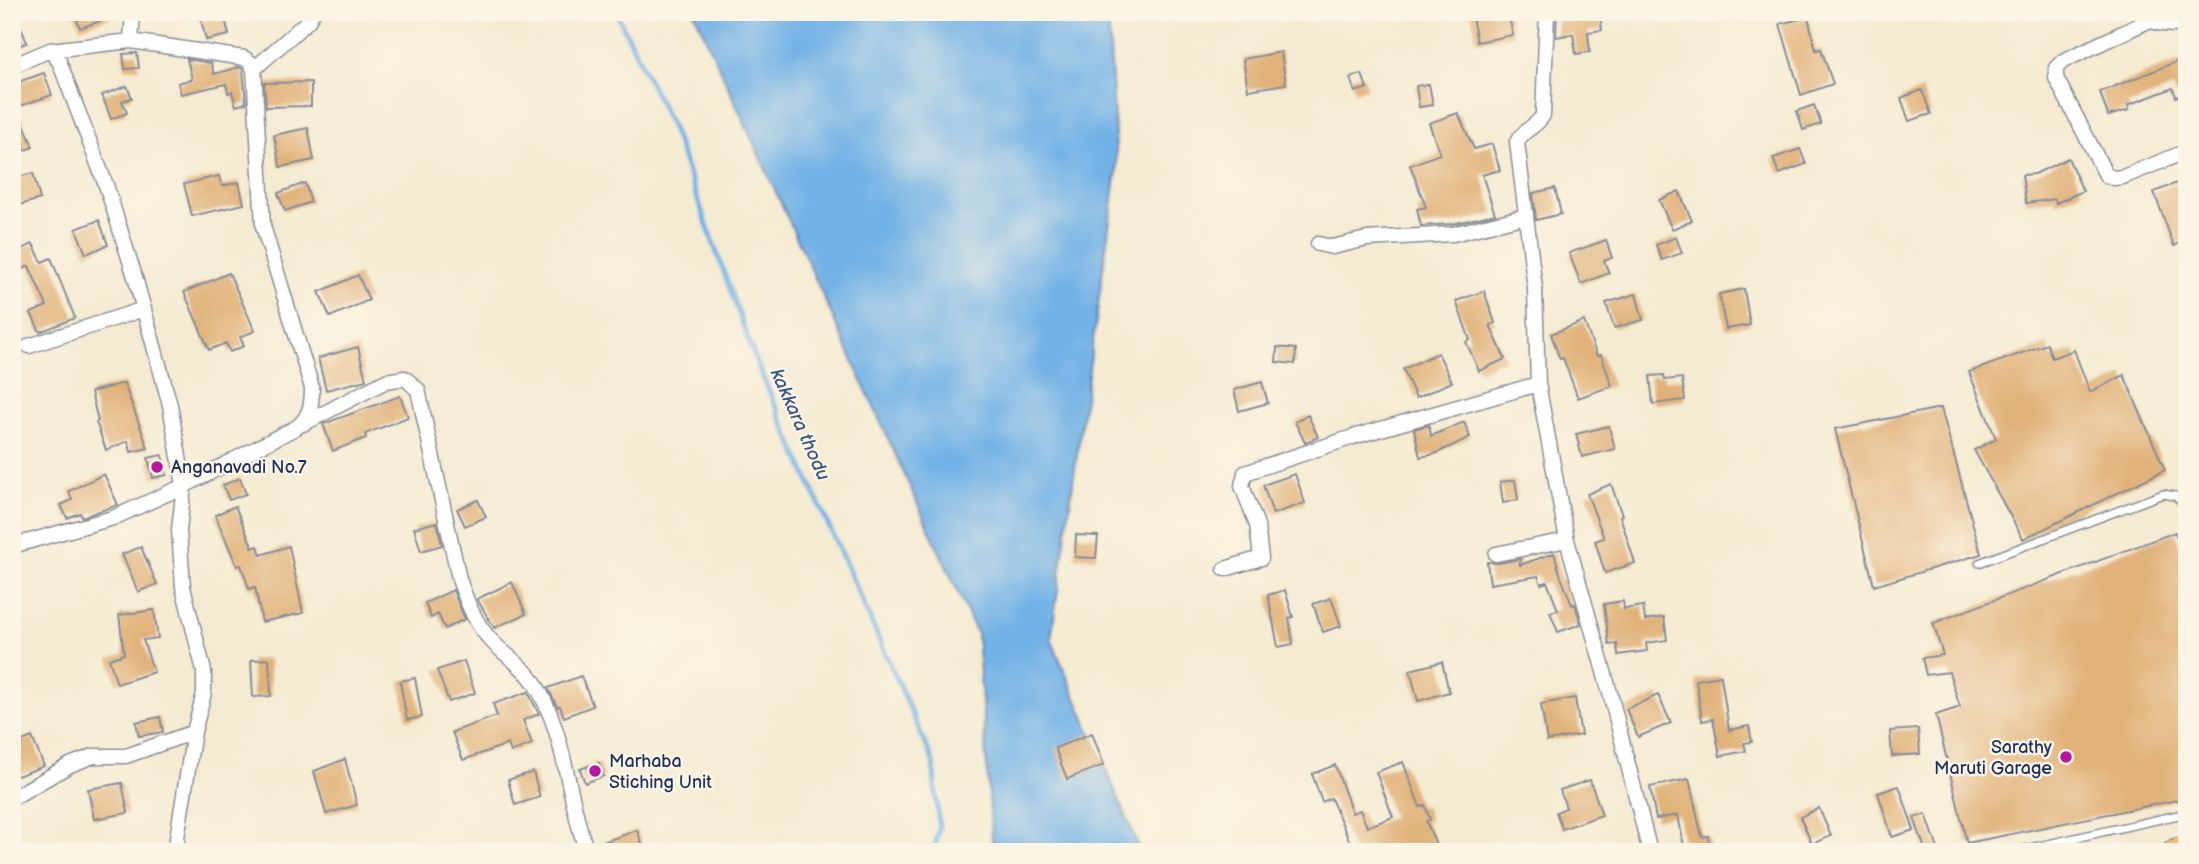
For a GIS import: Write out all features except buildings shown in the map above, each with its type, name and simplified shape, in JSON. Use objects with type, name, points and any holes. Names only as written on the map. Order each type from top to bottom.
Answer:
[{"type":"highway","points":[[2176,852],[2187,849]]},
{"type":"street","points":[[131,41],[133,12]]},
{"type":"street","points":[[254,69],[308,21],[313,12]]},
{"type":"street","points":[[1547,12],[1543,115],[1537,124],[1522,132],[1517,142],[1535,289],[1538,384],[1567,540],[1650,852]]},
{"type":"street","points":[[2187,26],[2159,24],[2143,16],[2063,61],[2056,68],[2056,78],[2106,175],[2113,178],[2123,177],[2187,152]]},
{"type":"street","points":[[12,66],[50,50],[131,41],[244,58],[250,62],[254,69],[263,226],[312,388],[309,415],[297,427]]},
{"type":"street","points":[[50,50],[59,61],[107,188],[170,405],[184,486],[179,530],[183,587],[204,671],[204,692],[194,732],[177,852]]},
{"type":"street","points":[[1318,244],[1332,247],[1367,239],[1453,234],[1526,216]]},
{"type":"street","points":[[29,345],[144,309]]},
{"type":"street","points":[[12,546],[113,517],[184,486],[386,380],[405,378],[418,390],[459,579],[468,604],[487,637],[525,671],[540,694],[556,733],[587,852]]},
{"type":"street","points":[[1226,569],[1261,558],[1257,525],[1242,486],[1245,472],[1353,437],[1538,384]]},
{"type":"street","points":[[1496,554],[1567,540]]},
{"type":"street","points":[[12,798],[70,765],[93,756],[126,756],[194,732]]},
{"type":"lane","points":[[1979,563],[2164,494],[2175,496],[2187,507]]},
{"type":"lane","points":[[2012,852],[2187,813]]},
{"type":"water","points":[[694,12],[1108,12],[1117,170],[1051,639],[1141,852],[993,852],[977,634]]},
{"type":"waterway","name":"kakkara thodu","points":[[616,12],[672,128],[757,364],[933,761],[939,828],[934,852]]},
{"type":"place","name":"Anganavadi No.7","points":[[157,467]]},
{"type":"place","name":"Sarathy Maruti Garage","points":[[2066,757]]},
{"type":"place","name":"Marhaba Stiching Unit","points":[[595,771]]}]
